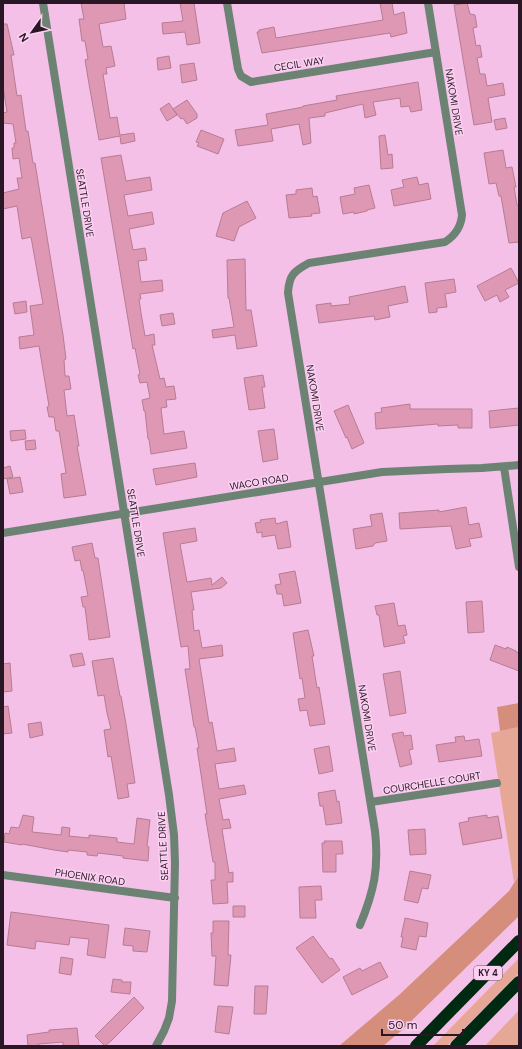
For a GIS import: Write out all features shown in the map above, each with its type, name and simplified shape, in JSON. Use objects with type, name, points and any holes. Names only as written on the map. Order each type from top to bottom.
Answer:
[{"type":"highway","name":"KY 4","points":[[416,1046],[519,941]]},
{"type":"highway","name":"KY 4","points":[[456,1046],[519,982]]},
{"type":"highway","points":[[407,1046],[457,1004]]},
{"type":"highway","points":[[460,1046],[480,1021]]},
{"type":"street","name":"SEATTLE DRIVE","points":[[43,3],[169,795],[174,835],[175,898],[172,1001],[169,1018],[156,1046]]},
{"type":"street","name":"CECIL WAY","points":[[227,3],[238,69],[241,76],[251,82],[436,52]]},
{"type":"street","name":"NAKOMI DRIVE","points":[[360,925],[371,895],[377,863],[375,831],[318,482],[288,293],[288,283],[297,269],[309,263],[445,242],[453,238],[459,229],[462,215],[428,3]]},
{"type":"street","name":"WACO ROAD","points":[[3,533],[318,482],[390,472],[519,465]]},
{"type":"street","points":[[504,467],[519,567]]},
{"type":"street","name":"COURCHELLE COURT","points":[[371,802],[497,783]]},
{"type":"street","name":"PHOENIX ROAD","points":[[3,875],[175,898]]},
{"type":"shaded area","points":[[519,703],[519,727],[500,731],[497,707]]},
{"type":"shaded area","points":[[519,727],[519,875],[514,882],[491,733]]},
{"type":"shaded area","points":[[519,875],[519,916],[401,1031],[383,1046],[339,1046],[399,995],[509,891]]},
{"type":"shaded area","points":[[519,958],[519,973],[447,1046],[433,1046]]},
{"type":"shaded area","points":[[519,1010],[519,1046],[485,1046]]},
{"type":"building","points":[[81,3],[124,3],[126,19],[99,24],[103,47],[111,46],[115,66],[106,68],[107,74],[103,74],[110,118],[117,117],[120,135],[134,133],[135,141],[121,144],[120,136],[99,140],[85,60],[88,59],[85,41],[82,41],[79,19],[84,19]]},
{"type":"building","points":[[180,3],[194,3],[200,43],[187,45],[185,32],[163,34],[162,23],[183,21]]},
{"type":"building","points":[[380,3],[392,3],[394,15],[404,12],[407,33],[391,37],[390,33],[262,53],[257,32],[259,32],[259,30],[274,27],[276,38],[383,20]]},
{"type":"building","points":[[467,3],[470,14],[475,15],[477,27],[473,28],[476,46],[480,45],[482,57],[477,58],[480,74],[485,74],[487,86],[503,83],[505,95],[488,98],[492,122],[474,125],[454,5]]},
{"type":"building","points":[[3,24],[7,24],[14,55],[11,55],[17,96],[21,95],[26,131],[28,131],[33,163],[35,163],[63,335],[66,359],[64,360],[65,376],[69,376],[71,389],[64,390],[67,416],[74,415],[79,446],[77,446],[86,495],[64,498],[61,474],[66,473],[59,431],[56,431],[54,417],[49,417],[47,407],[49,406],[39,346],[20,349],[19,337],[34,335],[30,306],[43,304],[31,237],[22,239],[17,206],[3,209],[3,193],[19,189],[17,178],[22,178],[19,158],[13,159],[12,148],[14,148],[14,143],[16,143],[13,124],[3,123],[3,113],[7,112],[3,87]]},
{"type":"building","points":[[169,56],[171,68],[158,70],[157,58]]},
{"type":"building","points":[[194,63],[197,80],[182,83],[180,65]]},
{"type":"building","points":[[418,82],[422,110],[411,112],[409,106],[401,107],[400,98],[373,102],[376,115],[365,118],[363,104],[325,113],[325,116],[309,118],[311,143],[303,145],[299,124],[271,129],[273,141],[238,146],[235,130],[268,125],[266,114],[337,100],[336,96]]},
{"type":"building","points":[[187,100],[197,114],[197,118],[187,124],[173,109]]},
{"type":"building","points":[[169,103],[177,115],[167,121],[160,109]]},
{"type":"building","points":[[505,118],[507,128],[496,130],[494,120]]},
{"type":"building","points":[[201,130],[224,139],[218,154],[197,146],[199,143],[196,142]]},
{"type":"building","points":[[385,135],[388,155],[392,154],[393,168],[381,169],[379,136]]},
{"type":"building","points":[[503,150],[506,168],[512,167],[516,187],[514,187],[517,205],[519,205],[519,242],[509,243],[501,196],[499,196],[496,183],[489,184],[484,153]]},
{"type":"building","points":[[121,155],[126,181],[150,177],[152,190],[124,195],[128,216],[152,212],[154,224],[129,229],[133,250],[145,248],[147,260],[138,261],[141,282],[162,280],[163,291],[140,294],[141,299],[139,299],[141,313],[145,336],[154,334],[155,345],[152,345],[160,379],[164,378],[166,387],[174,386],[176,399],[166,400],[167,407],[161,408],[164,434],[184,431],[187,448],[151,454],[142,400],[150,398],[147,382],[140,383],[138,375],[140,374],[135,348],[133,349],[101,158]]},
{"type":"building","points":[[417,177],[419,185],[428,183],[431,199],[394,206],[391,190],[404,187],[402,180]]},
{"type":"building","points":[[369,185],[375,208],[354,214],[354,212],[343,214],[340,197],[355,194],[354,188]]},
{"type":"building","points":[[312,188],[313,197],[317,196],[320,213],[311,214],[312,216],[289,218],[286,195],[296,194],[296,190]]},
{"type":"building","points":[[247,201],[256,218],[239,227],[234,241],[216,236],[223,213]]},
{"type":"building","points":[[245,259],[246,310],[251,310],[257,346],[237,349],[235,335],[213,338],[212,330],[234,327],[228,298],[227,260]]},
{"type":"building","points":[[511,268],[519,283],[505,290],[509,297],[500,302],[497,295],[485,301],[477,286]]},
{"type":"building","points":[[454,279],[456,292],[445,294],[447,307],[437,308],[437,312],[429,313],[425,283]]},
{"type":"building","points":[[405,286],[408,302],[388,306],[390,317],[375,320],[374,316],[319,323],[316,305],[331,303],[331,306],[350,304],[349,297]]},
{"type":"building","points":[[26,301],[27,312],[15,314],[13,303]]},
{"type":"building","points":[[173,313],[175,324],[162,326],[160,315]]},
{"type":"building","points":[[263,375],[265,387],[262,387],[265,408],[249,410],[244,378]]},
{"type":"building","points":[[410,404],[410,409],[472,409],[472,428],[458,428],[458,425],[438,426],[438,424],[376,429],[375,413],[382,412],[381,408]]},
{"type":"building","points":[[348,405],[364,443],[352,449],[334,411]]},
{"type":"building","points":[[519,408],[519,425],[490,428],[489,411]]},
{"type":"building","points":[[274,429],[278,459],[263,462],[258,431]]},
{"type":"building","points":[[25,430],[26,439],[11,441],[10,431]]},
{"type":"building","points":[[35,440],[36,449],[26,450],[25,441]]},
{"type":"building","points":[[195,463],[197,477],[156,485],[153,469]]},
{"type":"building","points":[[10,466],[13,477],[3,479],[3,468]]},
{"type":"building","points":[[20,477],[23,492],[10,494],[7,479]]},
{"type":"building","points":[[466,507],[469,525],[479,523],[482,537],[469,539],[471,546],[456,549],[451,526],[400,529],[399,513],[439,510],[439,512]]},
{"type":"building","points":[[382,513],[387,541],[375,543],[373,546],[356,549],[353,529],[372,526],[370,515]]},
{"type":"building","points":[[275,518],[276,524],[287,521],[291,547],[278,549],[275,535],[262,537],[262,532],[257,533],[255,523],[261,522],[260,520]]},
{"type":"building","points":[[195,528],[197,541],[180,544],[187,582],[211,578],[212,585],[222,577],[227,583],[221,588],[191,592],[194,610],[192,610],[194,631],[199,630],[202,648],[222,645],[223,656],[199,659],[209,723],[212,722],[217,751],[234,748],[236,761],[215,764],[219,789],[244,785],[246,794],[219,799],[223,820],[229,819],[231,828],[222,829],[229,873],[233,872],[233,882],[227,882],[228,903],[213,904],[211,880],[215,880],[215,862],[213,862],[205,814],[207,814],[197,748],[199,748],[194,727],[185,669],[190,669],[188,646],[181,647],[163,533]]},
{"type":"building","points":[[92,543],[95,558],[98,558],[110,637],[89,640],[85,607],[83,607],[81,597],[88,596],[80,560],[75,561],[72,547]]},
{"type":"building","points":[[295,571],[301,603],[284,606],[282,594],[277,594],[275,585],[281,584],[279,574]]},
{"type":"building","points":[[482,601],[484,632],[468,633],[466,602]]},
{"type":"building","points":[[394,603],[398,626],[405,625],[407,635],[403,636],[405,643],[384,647],[379,615],[377,615],[375,606]]},
{"type":"building","points":[[308,630],[314,656],[312,656],[317,688],[319,687],[325,724],[310,726],[307,710],[300,711],[298,699],[305,698],[302,678],[300,679],[293,633]]},
{"type":"building","points":[[495,645],[506,649],[507,647],[519,653],[519,671],[490,660]]},
{"type":"building","points":[[82,653],[85,665],[73,667],[70,655]]},
{"type":"building","points":[[113,658],[126,724],[135,783],[127,784],[129,797],[118,799],[111,756],[108,757],[104,730],[111,729],[104,695],[98,696],[92,661]]},
{"type":"building","points":[[10,663],[12,691],[3,692],[3,664]]},
{"type":"building","points":[[400,671],[406,713],[390,716],[383,674]]},
{"type":"building","points":[[8,706],[12,733],[3,734],[3,707]]},
{"type":"building","points":[[41,722],[43,735],[30,738],[28,724]]},
{"type":"building","points":[[403,732],[404,736],[411,735],[413,749],[409,750],[412,764],[400,767],[392,734]]},
{"type":"building","points":[[464,736],[465,741],[479,739],[482,756],[439,762],[436,745],[456,742],[455,737]]},
{"type":"building","points":[[329,746],[333,771],[319,774],[314,749]]},
{"type":"building","points":[[335,790],[337,802],[339,801],[342,823],[326,825],[323,806],[320,806],[318,793]]},
{"type":"building","points":[[23,815],[34,817],[32,832],[61,835],[62,827],[70,828],[69,836],[89,838],[89,835],[117,838],[117,842],[134,844],[137,818],[150,820],[147,846],[149,847],[148,861],[98,853],[97,856],[87,855],[87,852],[68,850],[68,852],[4,842],[5,833],[9,834],[11,827],[19,828]]},
{"type":"building","points":[[487,815],[487,818],[498,816],[502,838],[463,845],[459,823],[469,821],[468,818]]},
{"type":"building","points":[[425,829],[426,854],[410,855],[408,830]]},
{"type":"building","points":[[324,841],[342,841],[343,854],[336,854],[336,872],[323,872],[322,843],[325,843]]},
{"type":"building","points":[[410,871],[431,875],[428,889],[422,888],[418,903],[404,900]]},
{"type":"building","points":[[321,886],[322,900],[315,900],[316,918],[300,918],[299,887]]},
{"type":"building","points":[[233,906],[245,906],[245,917],[233,917]]},
{"type":"building","points":[[11,912],[109,925],[105,958],[87,955],[89,939],[70,937],[69,945],[36,941],[35,949],[7,945]]},
{"type":"building","points":[[405,918],[428,923],[426,937],[419,936],[416,950],[401,947],[403,937],[401,937]]},
{"type":"building","points":[[213,921],[229,921],[228,955],[231,955],[228,986],[214,985],[216,956],[212,956],[211,933],[213,933]]},
{"type":"building","points":[[125,928],[150,931],[147,952],[133,951],[133,946],[123,945]]},
{"type":"building","points":[[313,936],[340,970],[322,983],[296,948]]},
{"type":"building","points":[[61,957],[73,959],[71,975],[59,973]]},
{"type":"building","points":[[380,962],[388,977],[352,995],[343,977],[360,968],[362,971]]},
{"type":"building","points":[[113,979],[122,980],[122,982],[131,982],[130,994],[111,992]]},
{"type":"building","points":[[255,986],[268,986],[266,1014],[254,1014]]},
{"type":"building","points":[[134,997],[144,1008],[105,1046],[95,1036]]},
{"type":"building","points":[[218,1006],[233,1007],[229,1034],[215,1032]]},
{"type":"building","points":[[77,1028],[79,1046],[63,1046],[63,1042],[28,1046],[27,1035],[49,1032],[49,1030]]}]
